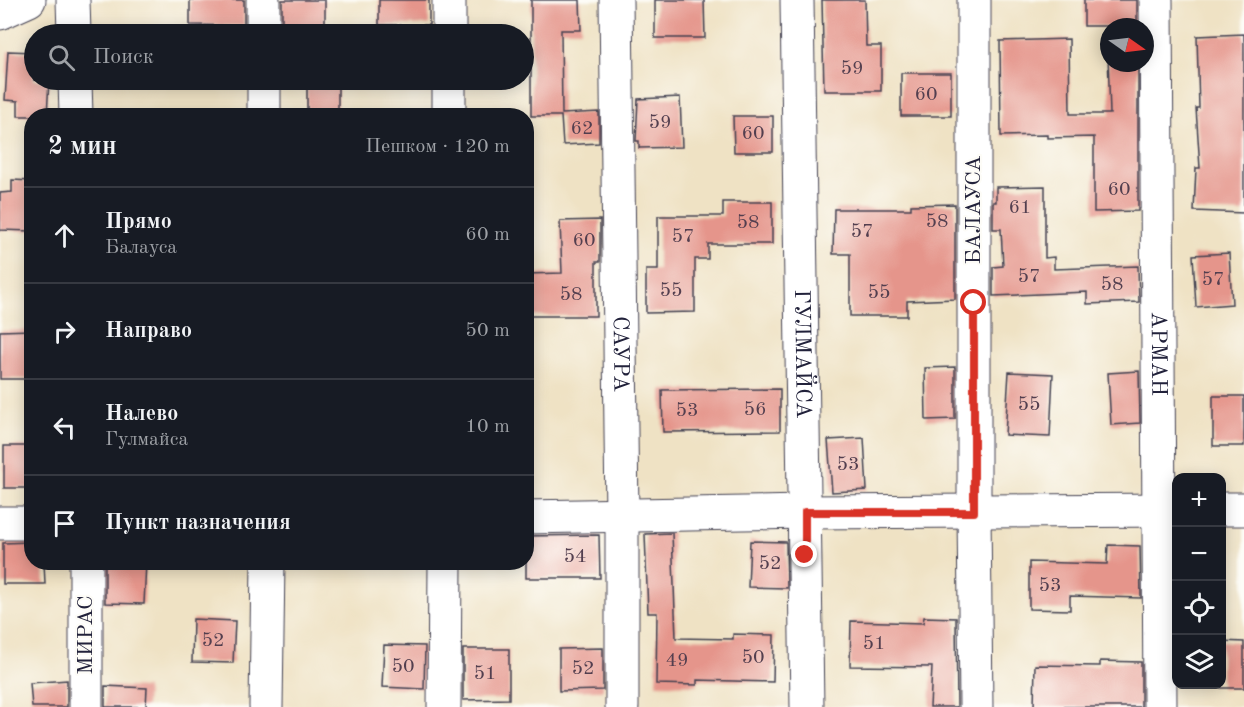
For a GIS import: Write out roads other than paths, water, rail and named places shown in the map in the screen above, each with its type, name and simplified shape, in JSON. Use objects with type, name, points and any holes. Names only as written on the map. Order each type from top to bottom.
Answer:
[{"type":"street","points":[[0,13],[29,0]]},
{"type":"street","points":[[73,0],[74,24]]},
{"type":"street","points":[[263,0],[263,24]]},
{"type":"street","points":[[449,24],[450,0]]},
{"type":"street","name":"САУРА","points":[[616,0],[622,707]]},
{"type":"street","name":"ГУЛМАЙСА","points":[[797,0],[807,707]]},
{"type":"street","name":"БАЛАУСА","points":[[974,0],[976,707]]},
{"type":"street","name":"АРМАН","points":[[1156,0],[1168,510],[1160,707]]},
{"type":"street","points":[[75,90],[76,108]]},
{"type":"street","points":[[264,90],[264,108]]},
{"type":"street","points":[[448,108],[449,90]]},
{"type":"street","points":[[1226,509],[1244,509]]},
{"type":"street","points":[[534,517],[805,512],[1168,510]]},
{"type":"street","points":[[0,523],[24,523]]},
{"type":"street","name":"МИРАС","points":[[86,570],[86,707]]},
{"type":"street","points":[[266,707],[268,570]]},
{"type":"street","points":[[444,707],[445,570]]}]
